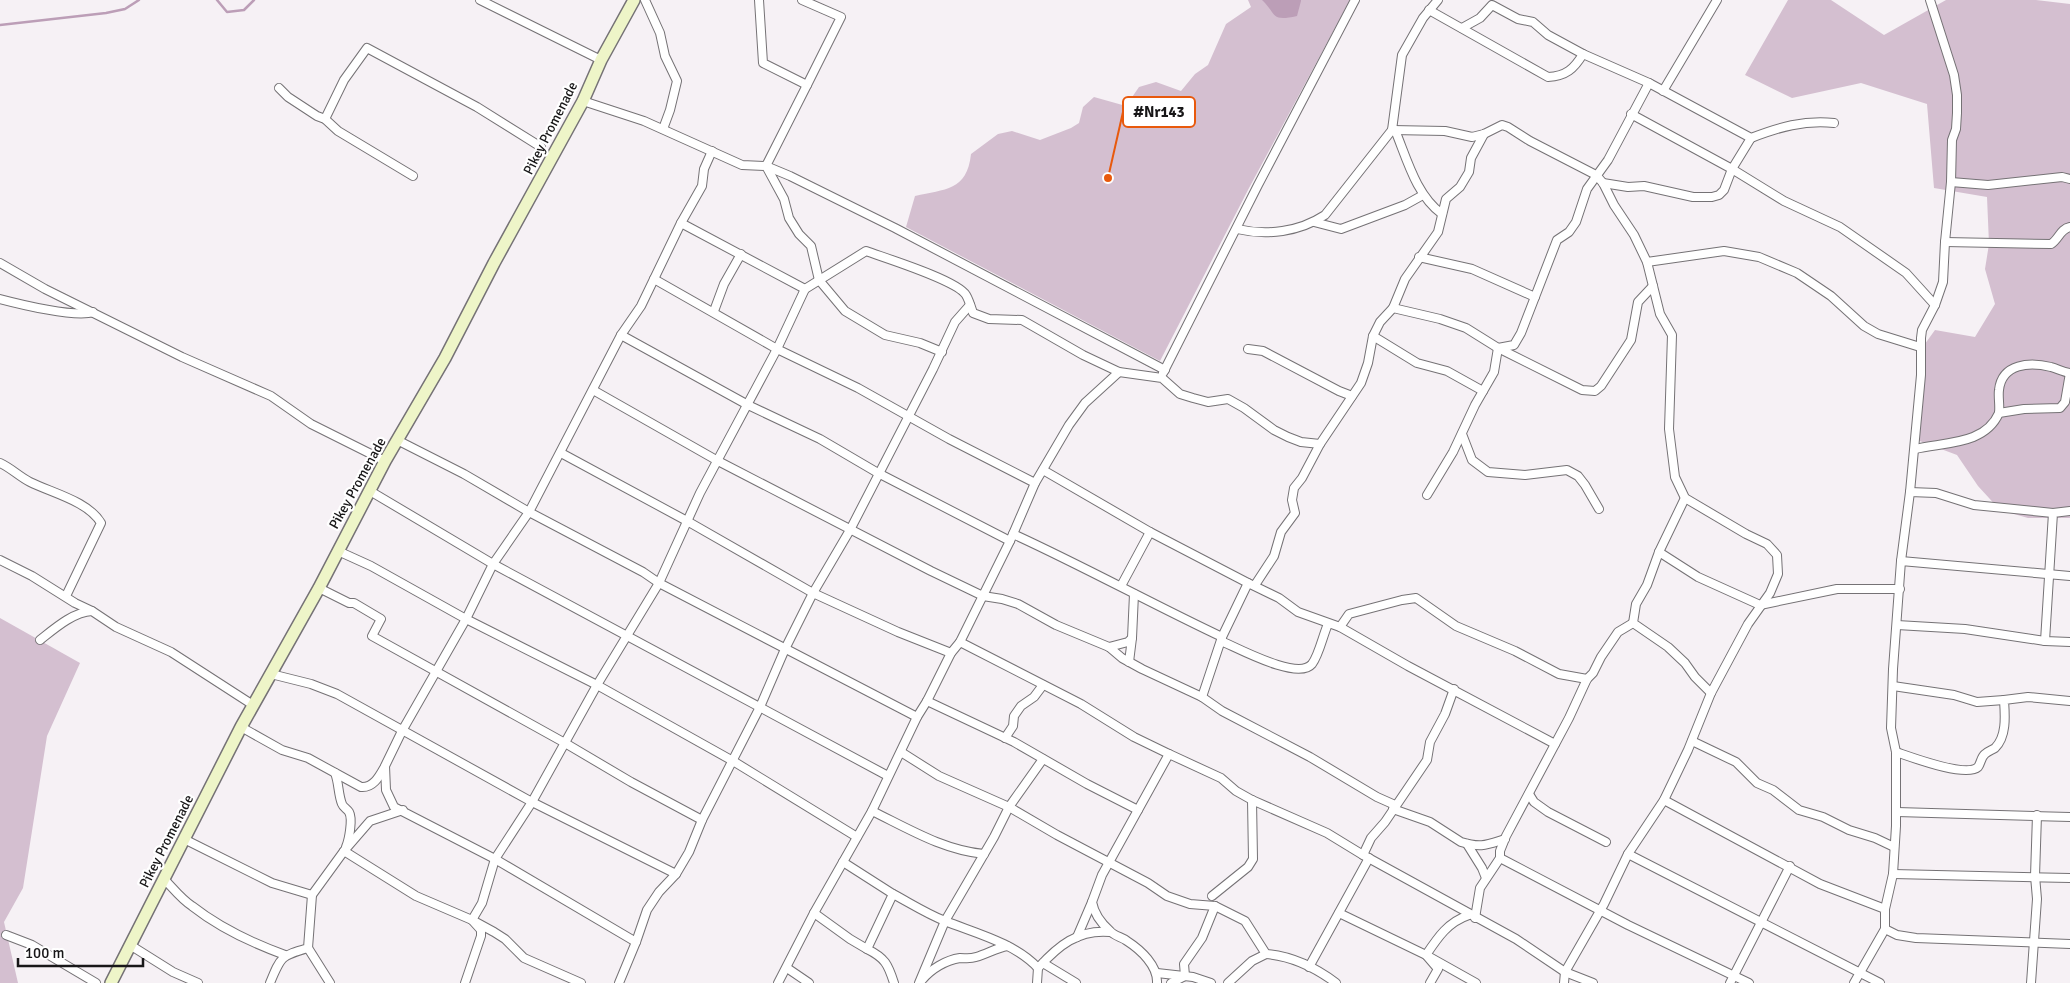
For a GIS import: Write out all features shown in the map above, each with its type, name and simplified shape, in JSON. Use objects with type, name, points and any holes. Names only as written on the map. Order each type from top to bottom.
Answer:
[{"type":"street","points":[[480,0],[601,60]]},
{"type":"street","name":"Pikey Promenade","points":[[111,983],[141,920],[164,879],[241,727],[319,588],[385,461],[445,358],[494,263],[583,101],[601,60],[634,0]]},
{"type":"street","points":[[645,0],[660,33],[666,56],[677,81],[663,129]]},
{"type":"street","points":[[759,0],[763,63],[807,85]]},
{"type":"street","points":[[766,166],[841,17],[802,0]]},
{"type":"street","points":[[1163,374],[1258,185],[1355,0]]},
{"type":"street","points":[[1438,0],[1429,10],[1402,55],[1393,130],[1423,195],[1442,214]]},
{"type":"street","points":[[1663,91],[1717,0]]},
{"type":"street","points":[[1854,983],[1885,928],[1885,909],[1893,874],[1897,812],[1896,752],[1891,728],[1901,562],[1915,449],[1922,330],[1935,305],[1943,282],[1945,242],[1952,182],[1952,140],[1956,128],[1957,95],[1954,75],[1930,0]]},
{"type":"street","points":[[1462,28],[1480,18],[1492,5],[1518,19],[1533,22],[1548,35],[1583,54],[1648,83],[1751,138]]},
{"type":"street","points":[[1429,10],[1548,77],[1562,76],[1569,72],[1575,67],[1583,54]]},
{"type":"street","points":[[325,119],[344,80],[366,48],[477,107],[541,147]]},
{"type":"street","points":[[1498,348],[1514,344],[1521,333],[1557,240],[1569,232],[1576,222],[1587,189],[1608,160],[1648,83]]},
{"type":"street","points":[[279,88],[288,97],[317,116],[325,119],[338,131],[413,176]]},
{"type":"street","points":[[583,101],[663,129],[742,165],[766,166],[895,228],[1163,374],[1180,394],[1208,402],[1228,399],[1274,430],[1288,437],[1301,442],[1320,444]]},
{"type":"street","points":[[1631,114],[1732,169],[1784,201],[1840,227],[1906,273],[1935,305]]},
{"type":"street","points":[[1604,183],[1628,187],[1644,186],[1693,197],[1712,197],[1719,195],[1724,190],[1732,169],[1751,138],[1803,122],[1834,123]]},
{"type":"street","points":[[1393,130],[1445,131],[1472,137],[1484,134],[1502,125],[1596,175],[1604,183],[1614,205],[1634,235],[1647,262],[1660,314],[1672,335],[1669,429],[1676,477],[1685,498],[1746,534],[1767,544],[1777,555],[1778,574],[1770,593],[1748,624],[1711,693],[1692,741],[1664,800],[1628,854],[1600,910],[1565,972],[1564,983]]},
{"type":"street","points":[[1237,229],[1252,233],[1280,232],[1314,222],[1325,215],[1393,130]]},
{"type":"street","points":[[1202,697],[1221,639],[1251,584],[1274,556],[1281,532],[1295,513],[1292,500],[1294,488],[1302,478],[1320,444],[1365,373],[1373,336],[1380,322],[1392,308],[1405,279],[1438,232],[1446,199],[1460,187],[1469,172],[1471,158],[1484,134]]},
{"type":"street","points":[[241,727],[282,750],[308,758],[355,785],[366,787],[378,779],[402,731],[466,619],[493,564],[529,512],[561,454],[621,335],[641,306],[681,223],[702,186],[704,169],[712,151]]},
{"type":"street","points":[[766,166],[784,199],[789,218],[799,234],[812,246],[819,280],[845,311],[885,335],[920,343],[942,352]]},
{"type":"street","points":[[1952,182],[1988,185],[2062,177],[2070,179]]},
{"type":"street","points":[[1314,222],[1341,229],[1405,205],[1423,195]]},
{"type":"street","points":[[681,223],[805,289]]},
{"type":"street","points":[[1945,242],[2051,244],[2056,241],[2063,230],[2070,227]]},
{"type":"street","points":[[1647,262],[1724,251],[1759,257],[1797,273],[1831,296],[1864,326],[1878,334],[1920,347]]},
{"type":"street","points":[[472,920],[482,903],[495,859],[532,802],[597,685],[658,583],[805,289],[866,252],[943,280],[965,293],[973,313],[989,319],[1022,320],[1084,355],[1119,372],[1163,374]]},
{"type":"street","points":[[714,311],[724,284],[741,254]]},
{"type":"street","points":[[1419,257],[1472,269],[1535,297]]},
{"type":"street","points":[[0,264],[45,289],[182,358],[271,396],[311,424],[385,461]]},
{"type":"street","points":[[654,279],[714,311],[776,349],[858,388],[1035,484]]},
{"type":"street","points":[[1392,308],[1440,319],[1466,328],[1498,348],[1582,390],[1595,390],[1601,386],[1631,340],[1638,302],[1653,286]]},
{"type":"street","points":[[0,299],[61,312],[81,314],[93,312]]},
{"type":"street","points":[[619,983],[647,910],[659,892],[676,874],[696,838],[702,820],[760,707],[785,648],[813,593],[850,530],[956,322],[970,305]]},
{"type":"street","points":[[621,335],[748,405],[820,439],[878,473],[1011,538],[1079,564],[1221,639],[1276,665],[1294,669],[1305,669],[1312,664],[1328,624]]},
{"type":"street","points":[[1373,336],[1417,363],[1447,371],[1483,391]]},
{"type":"street","points":[[1427,496],[1494,372],[1498,348]]},
{"type":"street","points":[[1248,349],[1262,351],[1352,396]]},
{"type":"street","points":[[1915,449],[1976,437],[1994,425],[1999,413],[2000,384],[2005,373],[2011,368],[2036,365],[2070,373],[2065,402],[2060,408],[2024,409],[1999,413]]},
{"type":"street","points":[[778,983],[872,811],[917,717],[928,701],[951,653],[960,642],[1035,484],[1069,425],[1085,403],[1119,372]]},
{"type":"street","points":[[593,390],[718,460],[850,530],[983,596],[1018,604],[1056,625],[1109,647],[1129,662],[1202,697],[1222,711],[1251,724],[1394,807],[1430,822],[1462,842],[1478,847],[1505,839]]},
{"type":"street","points":[[1462,434],[1472,460],[1488,472],[1525,475],[1567,470],[1578,476],[1599,509]]},
{"type":"street","points":[[398,440],[636,568],[658,583],[917,717]]},
{"type":"street","points":[[561,454],[688,521],[813,593],[898,632],[951,653]]},
{"type":"street","points":[[0,463],[30,482],[59,493],[96,514],[101,523],[66,596]]},
{"type":"street","points":[[1043,470],[1150,532],[1279,598],[1298,612],[1340,627],[1408,666],[1555,744]]},
{"type":"street","points":[[370,491],[493,564],[888,776]]},
{"type":"street","points":[[1910,492],[1936,493],[1974,505],[2053,513],[2070,511]]},
{"type":"street","points":[[1633,623],[1636,604],[1647,585],[1659,552],[1685,498]]},
{"type":"street","points":[[2045,641],[2053,513]]},
{"type":"street","points":[[1120,586],[1150,532]]},
{"type":"street","points":[[338,551],[371,566],[466,619],[597,685],[733,761],[857,837]]},
{"type":"street","points":[[1659,552],[1698,577],[1760,605],[1837,589],[1900,589]]},
{"type":"street","points":[[0,560],[92,611],[116,627],[171,652],[253,705]]},
{"type":"street","points":[[1901,562],[2070,576]]},
{"type":"street","points":[[319,588],[354,603],[381,619],[372,636],[702,820]]},
{"type":"street","points":[[1129,662],[1134,594]]},
{"type":"street","points":[[1340,627],[1349,614],[1416,598],[1456,626],[1515,651],[1559,674],[1587,678]]},
{"type":"street","points":[[40,640],[75,616],[92,611]]},
{"type":"street","points":[[1472,916],[1480,888],[1500,858],[1500,851],[1505,839],[1587,678],[1593,673],[1618,632],[1633,623]]},
{"type":"street","points":[[1633,623],[1668,647],[1711,693]]},
{"type":"street","points":[[1896,625],[1965,629],[2045,641],[2070,642]]},
{"type":"street","points":[[1109,647],[1128,642],[1132,638]]},
{"type":"street","points":[[960,642],[1081,704],[1134,737],[1220,778],[1236,791],[1252,800],[1327,833],[1366,857],[1516,940],[1565,972],[1593,983]]},
{"type":"street","points":[[271,674],[311,684],[337,694],[532,802],[676,874]]},
{"type":"street","points":[[1005,738],[1013,726],[1014,716],[1021,706],[1034,697],[1043,685]]},
{"type":"street","points":[[1893,686],[1930,693],[1954,695],[1977,702],[2028,698],[2070,701]]},
{"type":"street","points":[[1309,967],[1339,913],[1366,857],[1371,838],[1385,822],[1427,760],[1430,742],[1445,714],[1454,689]]},
{"type":"street","points":[[1896,752],[1929,764],[1964,770],[1977,767],[1984,754],[1993,749],[2002,737],[2004,700]]},
{"type":"street","points":[[928,701],[1005,738],[1138,810]]},
{"type":"street","points":[[1692,741],[1736,762],[1757,782],[1773,790],[1799,810],[1823,816],[1848,830],[1875,838],[1894,847]]},
{"type":"street","points":[[901,752],[939,776],[1009,807],[1176,900],[1190,904],[1215,906],[1245,921],[1266,954]]},
{"type":"street","points":[[1077,937],[1092,902],[1096,886],[1169,754]]},
{"type":"street","points":[[919,983],[944,921],[984,854],[1009,807],[1043,759]]},
{"type":"street","points":[[385,766],[386,790],[394,807],[495,859],[636,942]]},
{"type":"street","points":[[334,773],[342,806],[349,811],[351,817],[350,837],[344,851]]},
{"type":"street","points":[[1529,794],[1534,802],[1548,812],[1606,842]]},
{"type":"street","points":[[1212,896],[1248,867],[1253,859],[1252,800]]},
{"type":"street","points":[[1664,800],[1790,866],[1820,884],[1885,909]]},
{"type":"street","points":[[330,983],[308,948],[312,896],[344,851],[370,821],[403,810]]},
{"type":"street","points":[[872,811],[948,847],[984,854]]},
{"type":"street","points":[[1897,812],[2070,817]]},
{"type":"street","points":[[2031,983],[2037,899],[2035,876],[2037,815]]},
{"type":"street","points":[[184,839],[272,883],[312,896]]},
{"type":"street","points":[[1467,844],[1486,878]]},
{"type":"street","points":[[344,851],[416,896],[472,920],[505,939],[524,958],[581,983]]},
{"type":"street","points":[[1628,854],[1880,983]]},
{"type":"street","points":[[1500,858],[1600,910],[1749,983]]},
{"type":"street","points":[[843,862],[893,894],[944,921],[1006,946],[1076,983]]},
{"type":"street","points":[[1730,983],[1790,866]]},
{"type":"street","points":[[1893,874],[2070,878]]},
{"type":"street","points":[[164,879],[190,906],[251,942],[285,955]]},
{"type":"street","points":[[867,949],[893,894]]},
{"type":"street","points":[[1092,902],[1096,914],[1110,932]]},
{"type":"street","points":[[1185,976],[1184,964],[1202,938],[1215,906]]},
{"type":"street","points":[[1339,913],[1426,955],[1476,983]]},
{"type":"street","points":[[814,914],[850,939],[879,954],[884,960],[894,983]]},
{"type":"street","points":[[1426,955],[1443,931],[1457,919],[1472,916]]},
{"type":"street","points":[[465,983],[481,936],[480,930],[472,920]]},
{"type":"street","points":[[1885,928],[1897,936],[1916,938],[2070,944]]},
{"type":"street","points":[[1037,983],[1040,965],[1054,949],[1077,937],[1102,931],[1110,932],[1126,940],[1136,948],[1157,973],[1157,983]]},
{"type":"street","points":[[6,935],[32,945],[96,983]]},
{"type":"street","points":[[130,945],[173,972],[198,983]]},
{"type":"street","points":[[919,983],[930,971],[946,963],[962,958],[970,959],[1006,946]]},
{"type":"street","points":[[270,983],[280,959],[285,955],[308,948]]},
{"type":"street","points":[[1228,983],[1252,961],[1266,954],[1281,955],[1309,967],[1336,983]]},
{"type":"street","points":[[1426,955],[1438,970],[1430,983]]},
{"type":"street","points":[[786,968],[809,983]]},
{"type":"street","points":[[1157,973],[1185,976],[1206,980],[1211,983]]},
{"type":"street","points":[[1171,983],[1185,976]]},
{"type":"shaded area","points":[[1248,0],[1350,0],[1249,188],[1160,361],[906,227],[915,196],[945,189],[959,182],[969,166],[971,154],[998,134],[1012,131],[1040,140],[1079,123],[1083,107],[1094,97],[1126,106],[1139,87],[1156,82],[1181,91],[1195,74],[1208,65],[1226,24],[1251,7]]},
{"type":"shaded area","points":[[1262,0],[1301,1],[1297,16],[1282,18],[1275,16]]},
{"type":"shaded area","points":[[1788,0],[1831,0],[1884,35],[1946,0],[2036,0],[2070,4],[2070,518],[2028,518],[2000,510],[1978,486],[1957,455],[1917,440],[1922,348],[1935,330],[1975,337],[1995,304],[1985,269],[1989,244],[1987,197],[1934,188],[1927,104],[1861,83],[1792,98],[1745,75]]},
{"type":"shaded area","points":[[0,618],[80,663],[47,736],[23,888],[4,922],[18,983],[0,983]]},
{"type":"waterway","points":[[0,25],[106,13],[125,9],[139,0]]},
{"type":"waterway","points":[[217,0],[227,12],[244,10],[254,0]]},
{"type":"place","name":"#Nr143","points":[[1108,178]]}]
